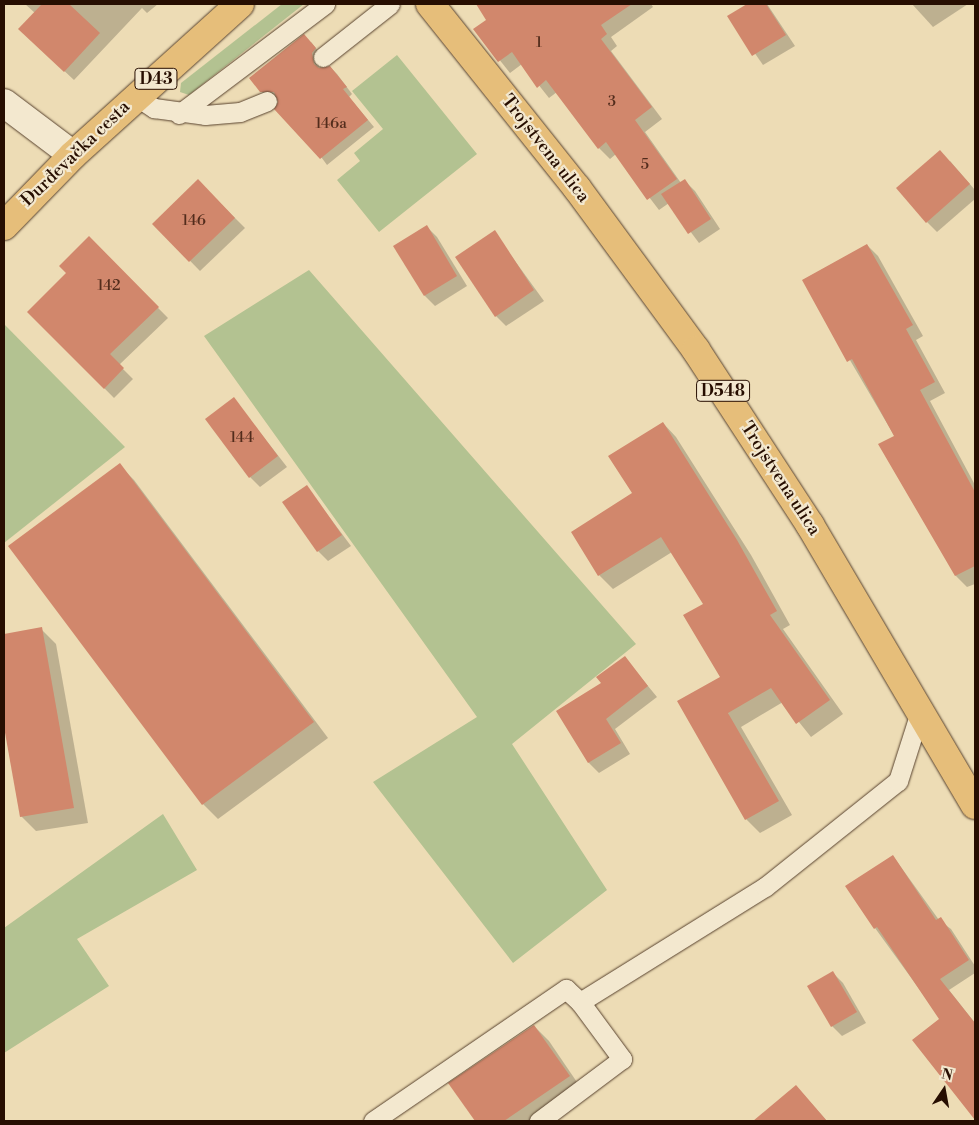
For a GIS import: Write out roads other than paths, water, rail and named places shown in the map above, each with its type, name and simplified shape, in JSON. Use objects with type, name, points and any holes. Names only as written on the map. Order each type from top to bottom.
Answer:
[{"type":"main road","name":"Đurđevačka cesta","points":[[4,226],[73,155],[136,96],[240,4]]},
{"type":"main road","name":"Trojstvena ulica","points":[[430,4],[577,188],[696,350],[810,525],[975,805]]},
{"type":"main road","points":[[4,103],[73,155]]},
{"type":"lane","points":[[180,114],[325,4]]},
{"type":"lane","points":[[323,57],[390,4]]},
{"type":"lane","points":[[136,96],[154,108],[180,114],[240,112],[267,101]]},
{"type":"lane","points":[[580,1002],[765,887],[898,782],[920,712]]},
{"type":"lane","points":[[372,1121],[566,989],[580,1002],[622,1059],[539,1121]]}]
